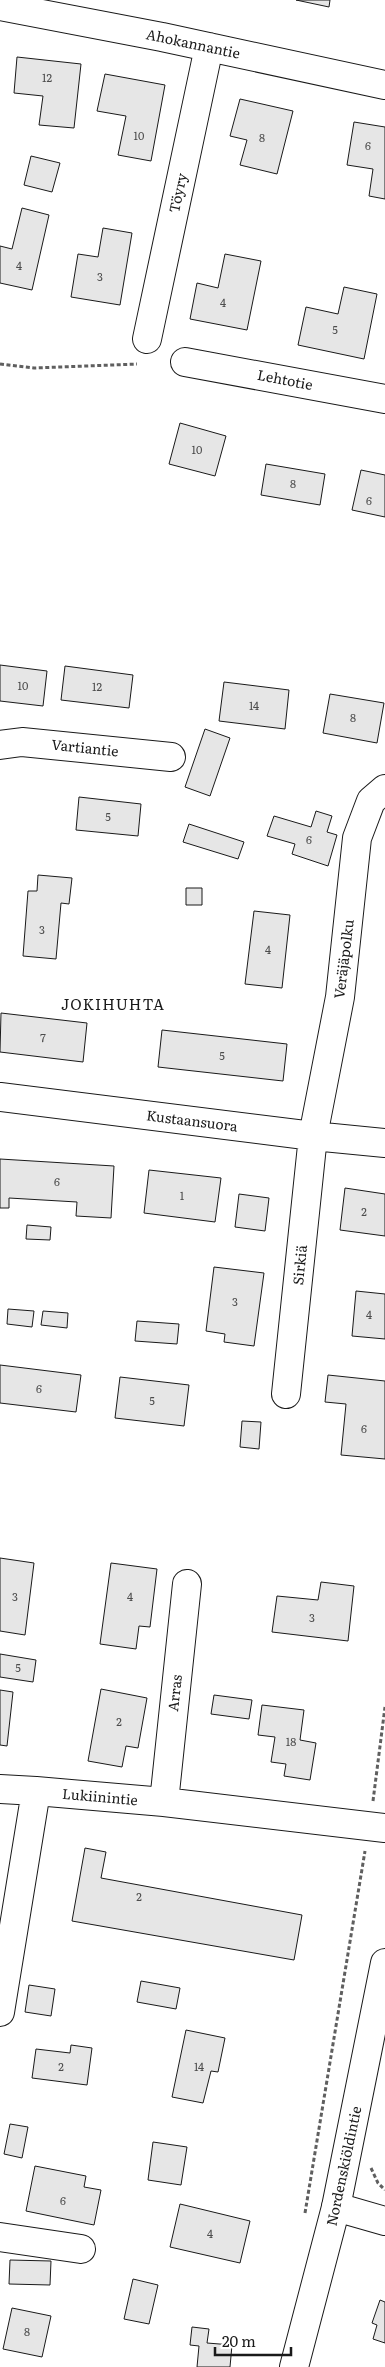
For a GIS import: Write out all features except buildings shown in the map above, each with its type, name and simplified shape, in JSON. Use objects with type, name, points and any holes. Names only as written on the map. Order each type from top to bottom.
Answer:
[{"type":"street","name":"Ahokannantie","points":[[0,6],[208,47],[385,85]]},
{"type":"street","name":"Töyry","points":[[145,351],[208,47]]},
{"type":"street","name":"Lehtotie","points":[[185,362],[385,399]]},
{"type":"street","name":"Vartiantie","points":[[0,745],[22,742],[171,757]]},
{"type":"street","name":"Veräjäpolku","points":[[314,1136],[340,997],[357,838],[372,800],[385,789]]},
{"type":"street","name":"Kustaansuora","points":[[0,1097],[385,1143]]},
{"type":"street","name":"Sirkiä","points":[[286,1394],[314,1136]]},
{"type":"street","name":"Arras","points":[[164,1802],[186,1584]]},
{"type":"street","name":"Lukiinintie","points":[[0,1789],[164,1802],[377,1827]]},
{"type":"street","points":[[0,2012],[36,1791]]},
{"type":"street","name":"Nordenskiöldintie","points":[[294,2367],[336,2207],[385,1964]]},
{"type":"street","points":[[336,2207],[385,2221]]},
{"type":"street","points":[[0,2237],[81,2249]]},
{"type":"path","points":[[0,364],[34,368],[145,351]]},
{"type":"path","points":[[304,2216],[377,1827],[385,1707]]},
{"type":"district","name":"JOKIHUHTA","points":[[113,1005]]}]
